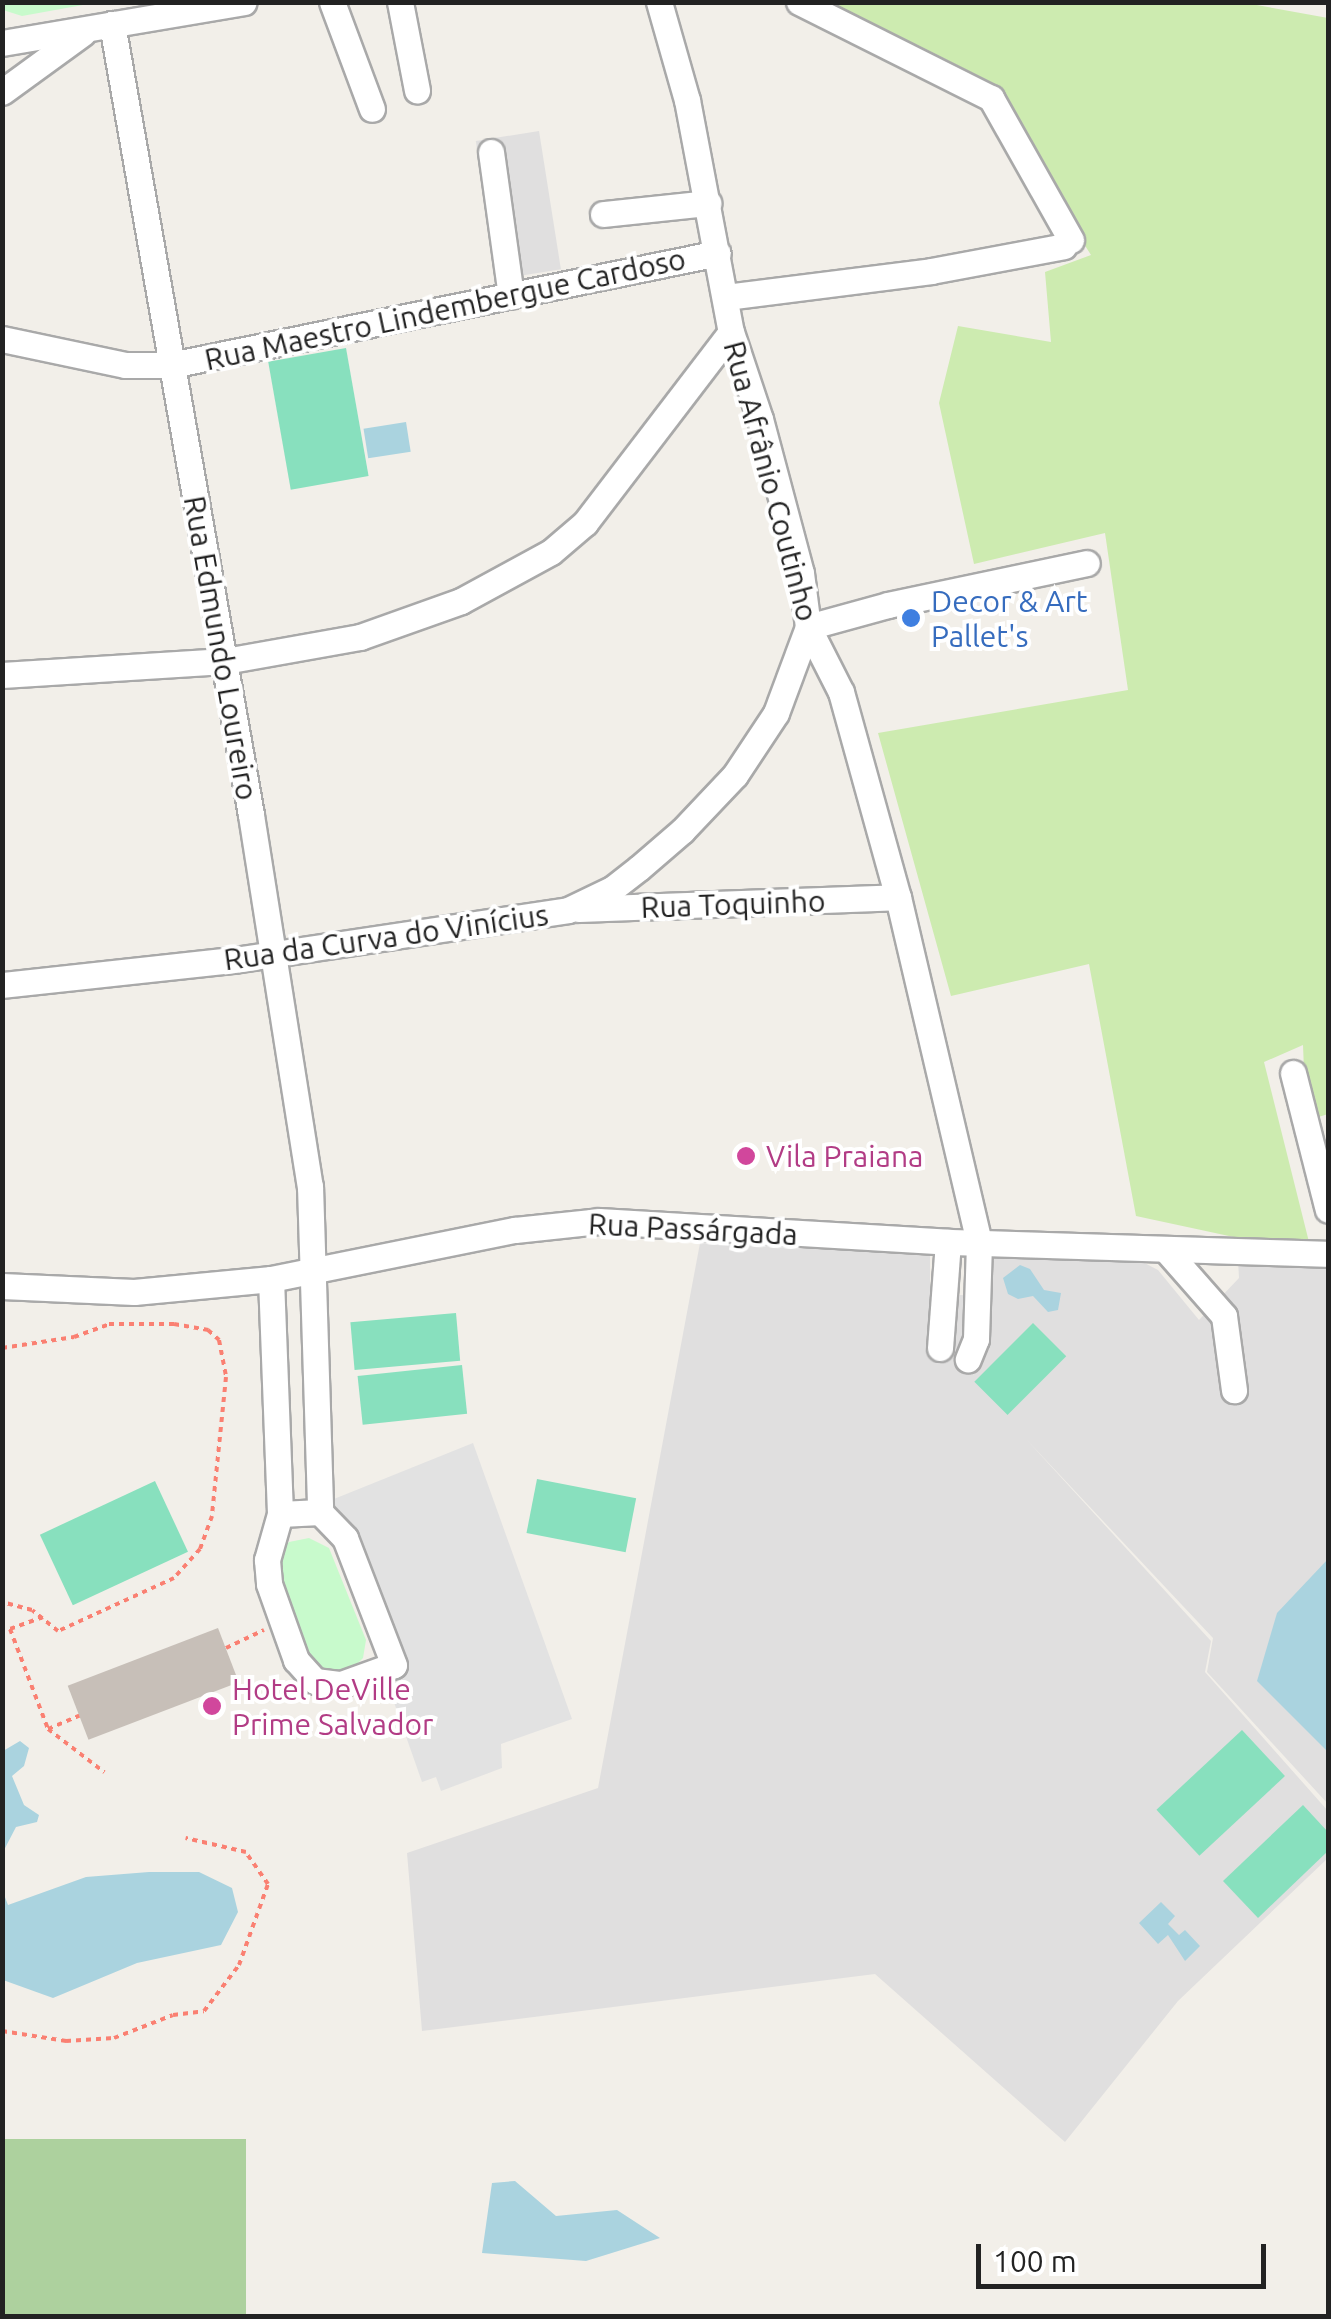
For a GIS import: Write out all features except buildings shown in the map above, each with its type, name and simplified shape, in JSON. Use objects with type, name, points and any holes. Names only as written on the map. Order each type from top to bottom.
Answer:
[{"type":"street","points":[[2,43],[100,27],[149,10],[244,2]]},
{"type":"street","points":[[332,2],[372,109]]},
{"type":"street","points":[[400,2],[417,90]]},
{"type":"street","name":"Rua Afrânio Coutinho","points":[[659,2],[687,100],[731,332],[796,554],[808,628],[841,692],[898,897],[979,1244],[976,1339],[968,1359]]},
{"type":"street","points":[[726,297],[931,271],[1068,243],[991,98],[800,2]]},
{"type":"street","points":[[2,92],[100,27]]},
{"type":"street","name":"Rua Edmundo Loureiro","points":[[100,27],[171,365],[310,1186],[316,1273],[320,1512]]},
{"type":"street","points":[[491,152],[511,296]]},
{"type":"street","points":[[604,214],[708,203]]},
{"type":"street","name":"Rua Maestro Lindembergue Cardoso","points":[[2,339],[125,366],[171,365],[718,254]]},
{"type":"street","points":[[2,675],[224,662],[360,638],[409,622],[513,576],[551,552],[612,493],[731,332]]},
{"type":"street","points":[[808,628],[888,605],[1087,563]]},
{"type":"street","name":"Rua da Curva do Vinícius","points":[[2,984],[272,954],[568,910],[612,889],[639,868],[682,832],[735,775],[776,713],[808,628]]},
{"type":"street","name":"Rua Toquinho","points":[[568,910],[898,897]]},
{"type":"street","points":[[1293,1072],[1328,1210]]},
{"type":"street","name":"Rua Passárgada","points":[[2,1286],[134,1292],[271,1279],[515,1230],[575,1222],[979,1244],[1328,1254]]},
{"type":"street","points":[[940,1348],[948,1242]]},
{"type":"street","points":[[1178,1250],[1242,1316],[1241,1360],[1234,1390],[1224,1316],[1178,1250]]},
{"type":"street","points":[[271,1279],[280,1514],[267,1573],[282,1621],[296,1660],[315,1681],[341,1684],[394,1665],[352,1552],[320,1512],[280,1514]]},
{"type":"path","points":[[2,1348],[74,1337],[110,1324],[174,1324],[208,1330],[220,1340],[226,1377],[212,1516],[200,1549],[174,1578],[90,1620],[58,1631],[43,1618],[2,1602]]},
{"type":"path","points":[[2,1632],[43,1618]]},
{"type":"path","points":[[226,1648],[282,1621]]},
{"type":"path","points":[[10,1629],[48,1729],[104,1772]]},
{"type":"path","points":[[48,1729],[79,1716]]},
{"type":"path","points":[[2,2031],[66,2041],[114,2038],[172,2015],[204,2011],[239,1965],[268,1884],[246,1852],[186,1838]]},
{"type":"shaded area","points":[[539,131],[561,269],[498,279],[476,141]]},
{"type":"shaded area","points":[[700,1243],[930,1249],[930,1294],[988,1296],[985,1348],[973,1376],[989,1349],[992,1259],[1000,1253],[1131,1256],[1158,1270],[1199,1320],[1239,1278],[1238,1260],[1328,1262],[1328,1804],[1207,1672],[1213,1638],[1026,1439],[1211,1641],[1205,1672],[1328,1811],[1328,1858],[1178,2001],[1065,2142],[875,1974],[422,2031],[407,1853],[598,1788]]},
{"type":"shaded area","points":[[473,1443],[572,1719],[501,1744],[502,1768],[441,1791],[436,1777],[422,1782],[324,1503]]},
{"type":"green space","points":[[1240,2],[1328,18],[1328,1114],[1306,1121],[1303,1045],[1264,1062],[1312,1254],[1136,1216],[1089,964],[951,996],[878,733],[1128,690],[1105,533],[974,564],[939,403],[958,326],[1051,342],[1045,272],[1091,255],[991,98],[799,3]]},
{"type":"green space","points":[[2,3],[94,3],[22,16],[3,10]]},
{"type":"green space","points":[[346,348],[369,476],[291,490],[268,362]]},
{"type":"green space","points":[[456,1313],[460,1361],[355,1370],[350,1322]]},
{"type":"green space","points":[[1033,1323],[1066,1356],[1008,1415],[974,1382]]},
{"type":"green space","points":[[462,1365],[467,1414],[363,1425],[358,1376]]},
{"type":"green space","points":[[537,1479],[636,1498],[626,1552],[527,1533]]},
{"type":"green space","points":[[155,1481],[188,1552],[73,1605],[40,1535]]},
{"type":"green space","points":[[309,1538],[329,1548],[366,1640],[363,1658],[343,1678],[306,1671],[271,1563],[289,1542]]},
{"type":"green space","points":[[1242,1730],[1285,1776],[1199,1856],[1156,1810]]},
{"type":"green space","points":[[1303,1805],[1328,1832],[1328,1851],[1258,1918],[1223,1881]]},
{"type":"green space","points":[[3,2139],[246,2139],[246,2316],[3,2316]]},
{"type":"water","points":[[406,422],[411,452],[368,458],[364,429]]},
{"type":"water","points":[[1020,1265],[1030,1269],[1044,1290],[1061,1293],[1058,1310],[1048,1312],[1033,1296],[1018,1299],[1008,1294],[1003,1278]]},
{"type":"water","points":[[1328,1559],[1328,1752],[1257,1681],[1277,1613]]},
{"type":"water","points":[[20,1741],[29,1748],[24,1766],[12,1776],[24,1805],[39,1815],[37,1822],[16,1827],[3,1852],[3,1751]]},
{"type":"water","points":[[199,1872],[232,1888],[238,1912],[221,1945],[137,1963],[53,1998],[3,1980],[3,1892],[8,1905],[86,1877]]},
{"type":"water","points":[[1161,1902],[1175,1916],[1168,1924],[1179,1935],[1185,1930],[1200,1946],[1185,1961],[1168,1935],[1158,1944],[1139,1923]]},
{"type":"water","points":[[515,2181],[556,2216],[617,2210],[660,2238],[586,2261],[482,2253],[492,2183]]},
{"type":"place","name":"Decor & Art Pallet's","points":[[911,618]]},
{"type":"place","name":"Vila Praiana","points":[[746,1156]]},
{"type":"place","name":"Hotel DeVille Prime Salvador","points":[[212,1706]]}]
